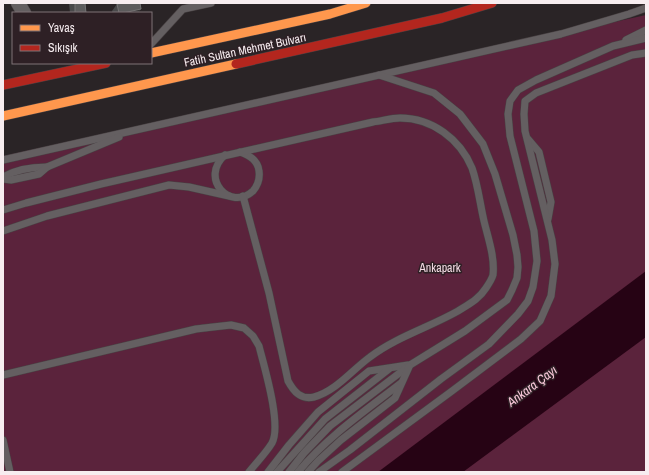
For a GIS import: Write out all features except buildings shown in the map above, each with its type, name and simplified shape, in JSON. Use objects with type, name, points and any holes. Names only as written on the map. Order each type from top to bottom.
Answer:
[{"type":"highway","name":"Fatih Sultan Mehmet Bulvarı","points":[[152,53],[330,14],[366,3]]},
{"type":"highway","name":"Fatih Sultan Mehmet Bulvarı","points":[[3,116],[442,18],[492,3]]},
{"type":"highway","points":[[5,83],[59,68],[97,64]]},
{"type":"street","points":[[18,3],[23,12]]},
{"type":"lane","points":[[152,43],[184,9],[211,3]]},
{"type":"lane","points":[[342,3],[351,7]]},
{"type":"lane","points":[[3,160],[561,34],[646,8]]},
{"type":"lane","points":[[319,472],[489,344],[518,314],[528,301],[533,287],[537,261],[534,231],[510,136],[508,114],[510,101],[518,90],[536,80],[614,46],[646,30]]},
{"type":"lane","points":[[614,46],[646,38]]},
{"type":"lane","points":[[342,472],[521,339],[540,321],[550,296],[555,264],[548,223],[526,136],[524,114],[525,101],[536,93],[632,55],[646,53]]},
{"type":"lane","points":[[289,472],[304,453],[330,426],[410,365],[465,331],[507,300],[517,278],[517,255],[496,174],[483,144],[460,114],[434,93],[379,75]]},
{"type":"lane","points":[[3,210],[101,184],[373,122],[399,118],[420,120],[446,132],[461,148],[471,168],[492,254],[493,276],[475,301],[371,356],[329,391],[313,397],[304,397],[298,395],[293,390],[288,381],[269,292],[243,196]]},
{"type":"lane","points":[[3,178],[10,173],[38,167],[46,168],[139,129]]},
{"type":"lane","points":[[3,231],[48,216],[169,185],[188,186],[229,196],[243,196],[250,193],[255,188],[260,175],[256,162],[251,157],[240,152]]},
{"type":"lane","points":[[226,155],[216,166],[215,180],[218,187],[229,196]]},
{"type":"lane","points":[[3,375],[196,329],[231,325],[244,328],[253,336],[259,346],[275,418],[275,433],[272,442],[249,472]]},
{"type":"lane","points":[[268,472],[318,412],[369,371],[410,365]]},
{"type":"lane","points":[[308,472],[341,440],[395,398],[410,365]]},
{"type":"lane","points":[[277,472],[325,419],[391,368]]},
{"type":"lane","points":[[298,472],[310,457],[335,433],[402,382]]},
{"type":"lane","points":[[3,440],[10,472]]},
{"type":"green space","name":"Ankapark","points":[[646,15],[646,472],[3,472],[3,156]]},
{"type":"water","name":"Ankara Çayı","points":[[646,271],[646,337],[463,472],[378,472]]},
{"type":"traffic: slow","points":[[152,53],[330,14],[366,3]]},
{"type":"traffic: slow","points":[[3,116],[236,64]]},
{"type":"traffic: jam","points":[[236,64],[442,18],[492,3]]},
{"type":"traffic: jam","points":[[3,85],[101,64]]}]
